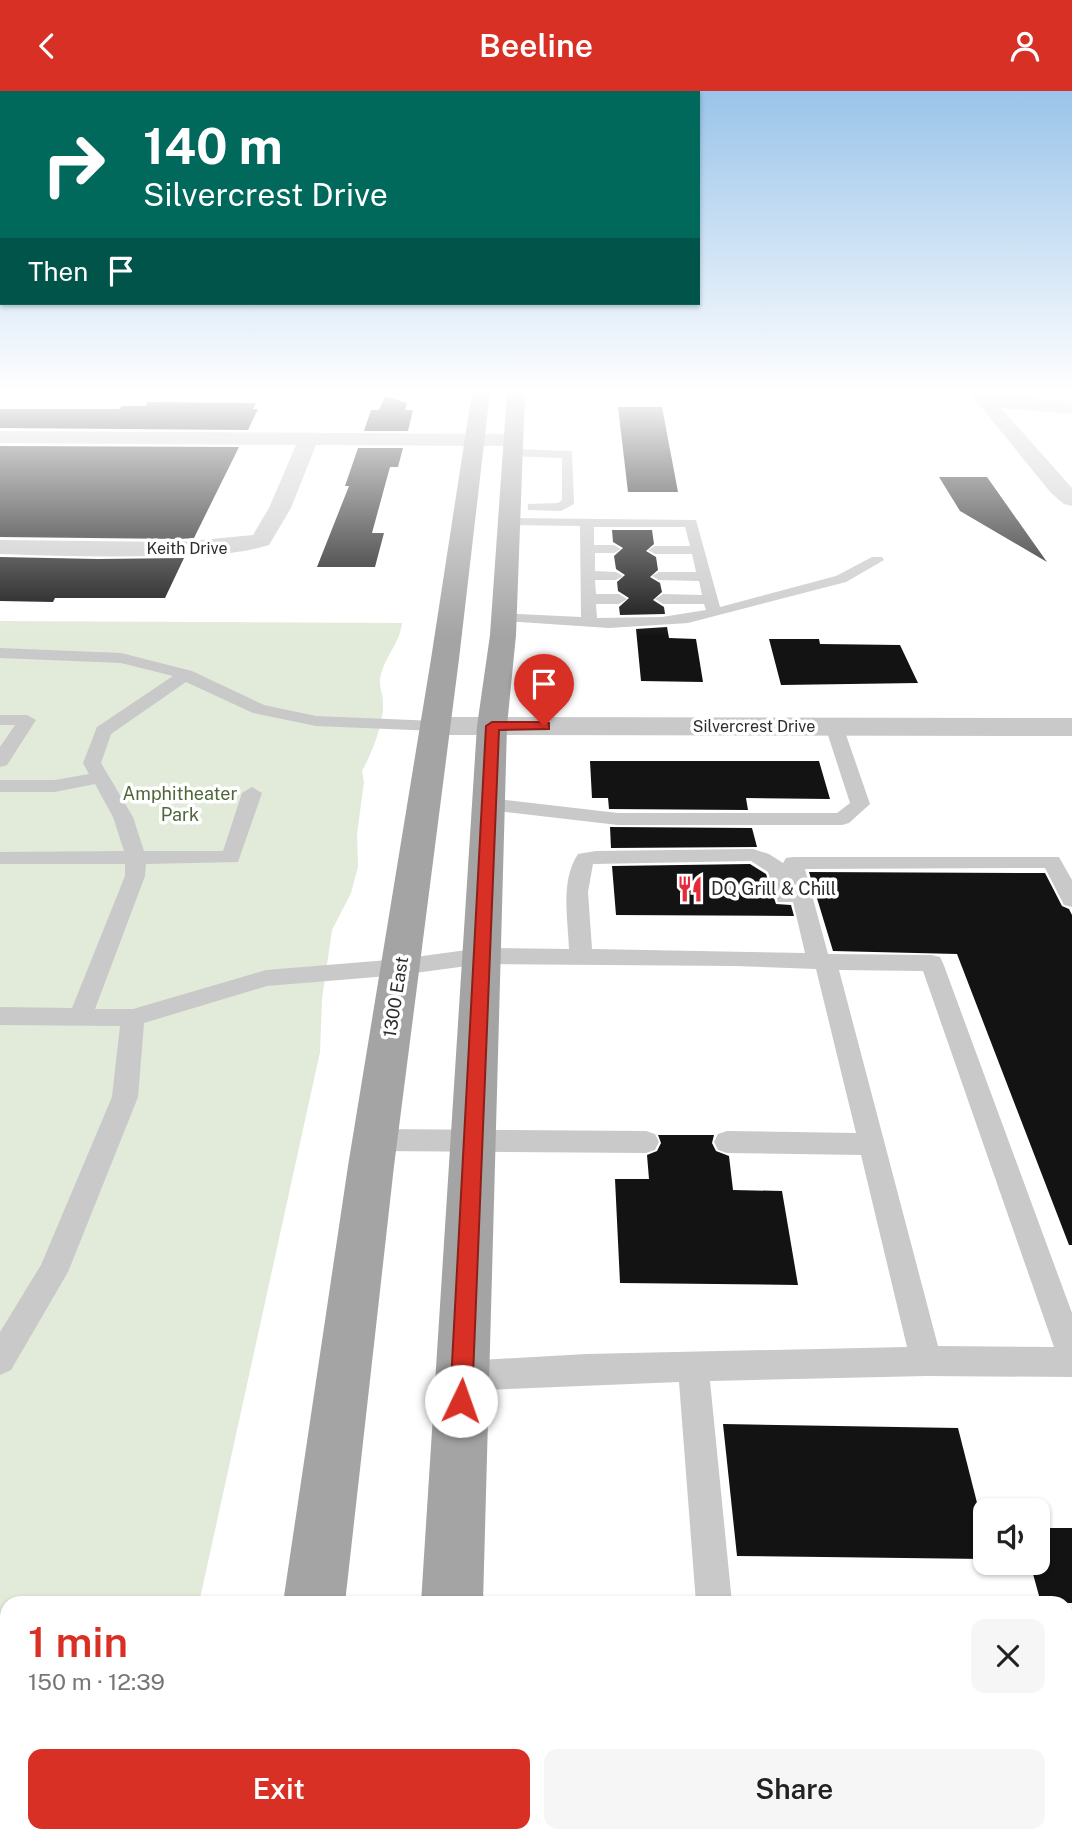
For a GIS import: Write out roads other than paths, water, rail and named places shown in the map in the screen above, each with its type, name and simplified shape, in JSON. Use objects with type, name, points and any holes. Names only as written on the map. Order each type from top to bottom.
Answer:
[{"type":"main road","name":"1300 East","points":[[315,1596],[375,1140],[470,474]]},
{"type":"main road","points":[[452,1596],[492,726],[504,616],[510,474]]},
{"type":"street","name":"Keith Drive","points":[[0,547],[205,548],[254,545],[268,532],[293,474]]},
{"type":"street","points":[[1047,474],[1072,499]]},
{"type":"street","name":"Silvercrest Drive","points":[[436,726],[1072,727]]},
{"type":"lane","points":[[508,515],[561,507],[569,501],[568,474]]},
{"type":"lane","points":[[508,515],[617,582],[588,562]]},
{"type":"lane","points":[[588,562],[691,523],[707,589]]},
{"type":"lane","points":[[588,562],[613,543]]},
{"type":"lane","points":[[654,543],[696,543]]},
{"type":"lane","points":[[707,589],[660,582],[707,589],[841,579],[877,560]]},
{"type":"lane","points":[[588,562],[589,622]]},
{"type":"lane","points":[[504,616],[589,622],[681,621],[707,589]]},
{"type":"lane","points":[[0,653],[121,658],[186,675],[258,709],[316,721],[436,726]]},
{"type":"lane","points":[[80,1017],[135,876],[137,856],[123,819],[92,763],[103,731],[186,675]]},
{"type":"lane","points":[[0,720],[27,720],[0,761]]},
{"type":"lane","points":[[489,804],[618,818],[842,819],[860,804],[834,726]]},
{"type":"lane","points":[[0,786],[55,786],[100,777]]},
{"type":"lane","points":[[0,858],[231,857],[252,793]]},
{"type":"lane","points":[[581,956],[578,882],[580,866],[585,859],[753,855],[770,860],[779,868],[816,962]]},
{"type":"lane","points":[[926,1361],[872,1144],[816,962],[793,863],[1052,862],[1072,900]]},
{"type":"lane","points":[[0,1016],[133,1018],[266,978],[400,967],[482,956],[932,963],[1067,1324],[1072,1355]]},
{"type":"lane","points":[[0,1360],[54,1272],[125,1097],[133,1018]]},
{"type":"lane","points":[[375,1140],[646,1142]]},
{"type":"lane","points":[[727,1142],[872,1144]]},
{"type":"lane","points":[[462,1376],[926,1361],[1072,1362]]},
{"type":"lane","points":[[694,1367],[713,1596]]},
{"type":"place","name":"DQ Grill & Chill","points":[[690,889]]},
{"type":"park label","name":"Amphitheater Park","points":[[180,804]]}]
